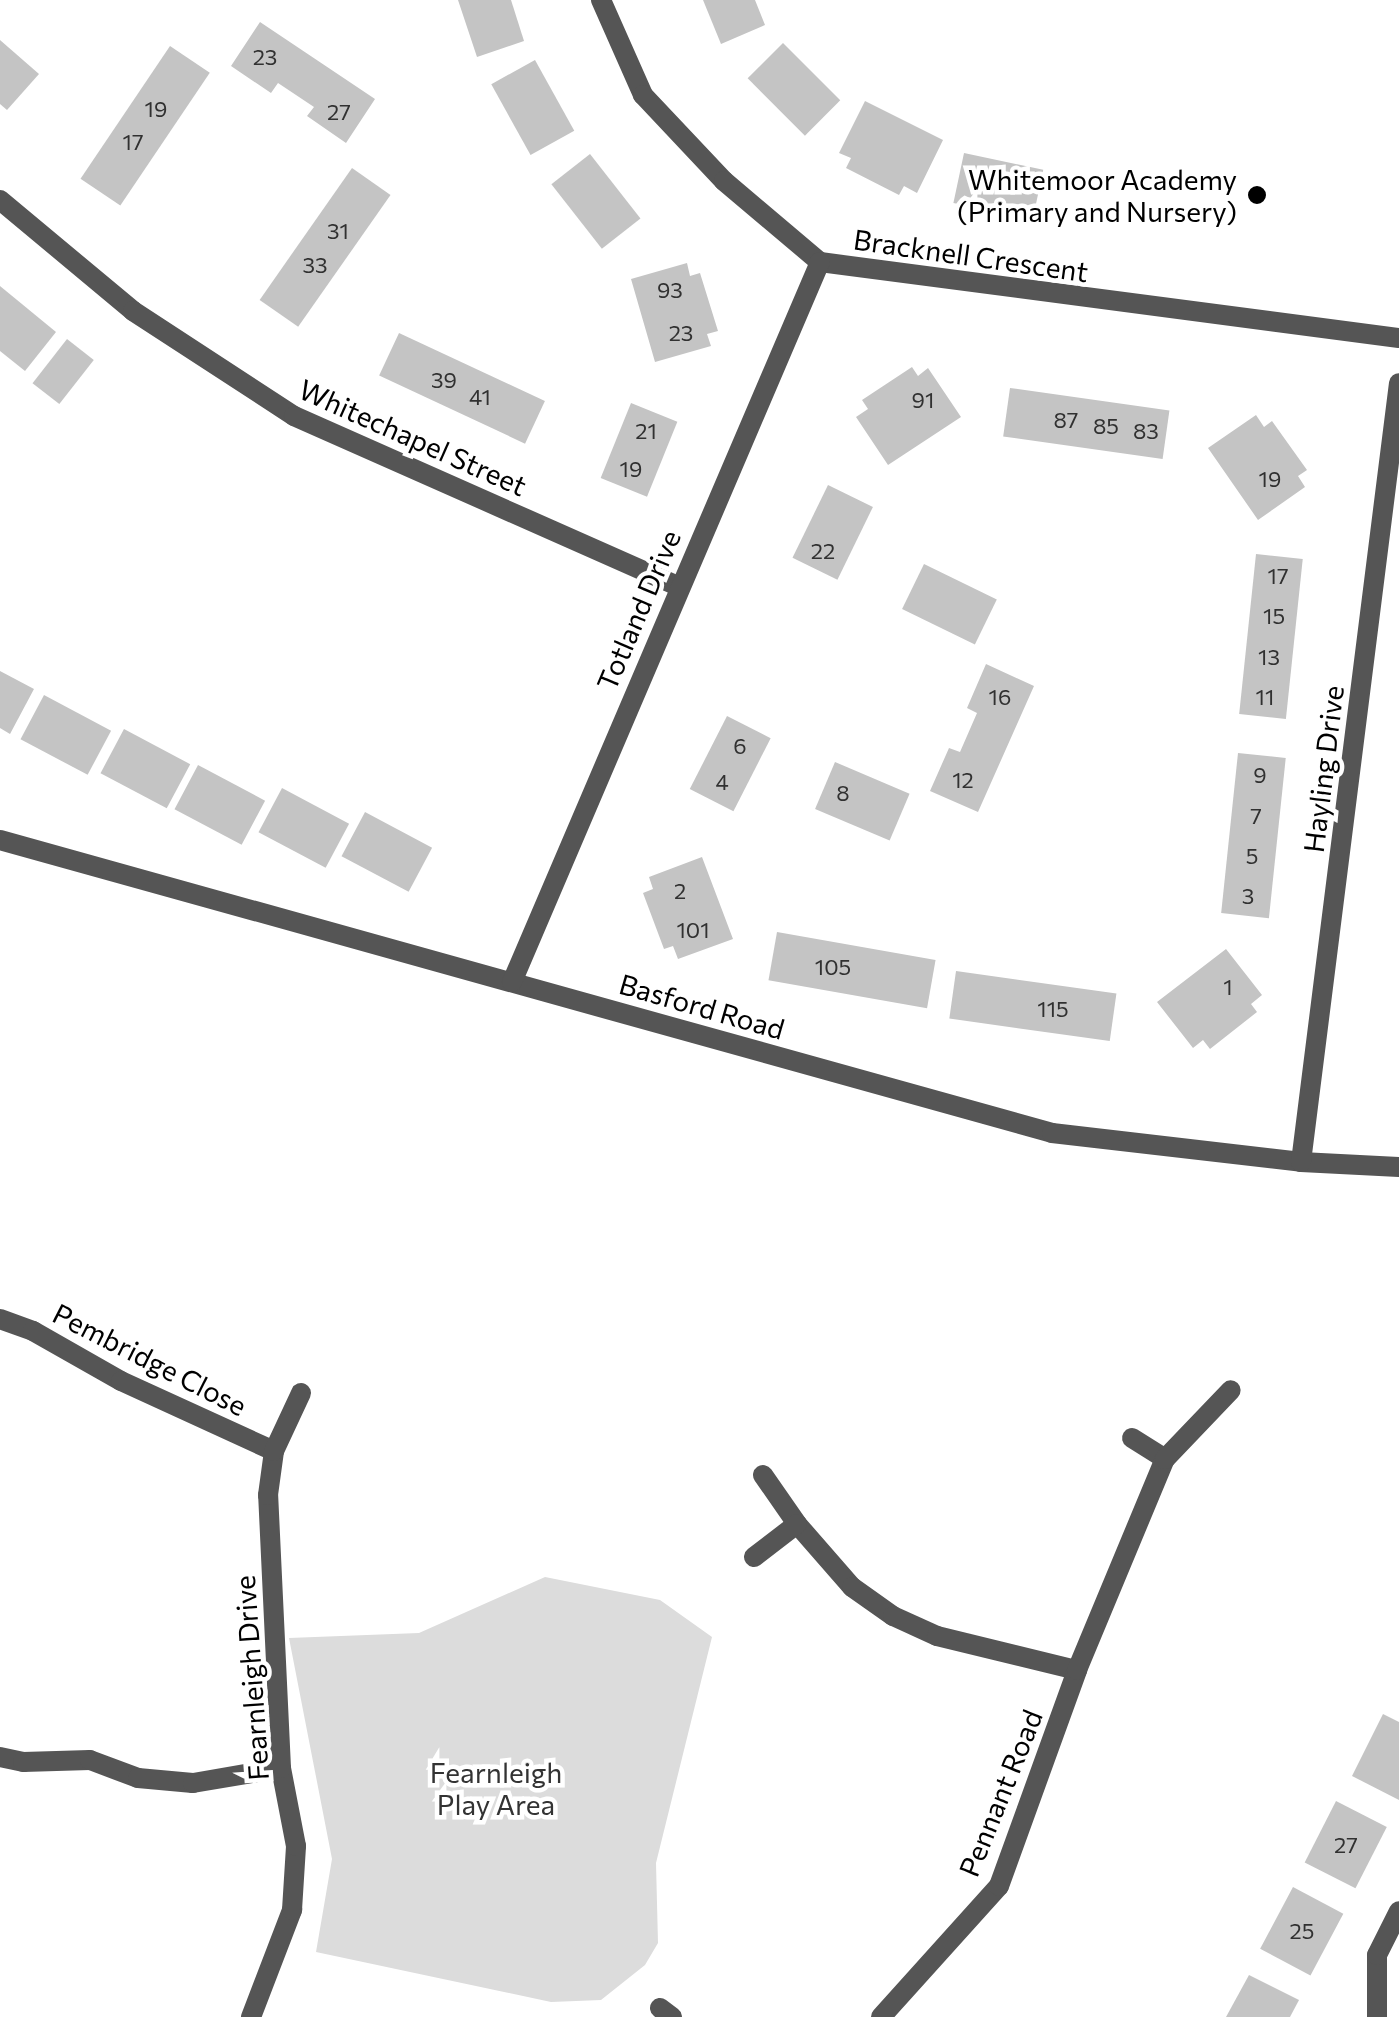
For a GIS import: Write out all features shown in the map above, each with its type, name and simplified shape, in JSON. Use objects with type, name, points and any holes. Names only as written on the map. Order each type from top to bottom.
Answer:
[{"type":"street","name":"Bracknell Crescent","points":[[601,0],[643,95],[724,181],[820,262],[1399,338]]},
{"type":"street","name":"Whitechapel Street","points":[[0,200],[132,311],[294,416],[678,586]]},
{"type":"street","name":"Totland Drive","points":[[512,982],[678,586],[820,262]]},
{"type":"street","name":"Hayling Drive","points":[[1301,1162],[1399,383]]},
{"type":"street","name":"Basford Road","points":[[0,840],[1052,1133],[1301,1162],[1399,1168]]},
{"type":"street","name":"Pembridge Close","points":[[0,1319],[33,1331],[121,1381],[274,1451]]},
{"type":"street","name":"Pennant Road","points":[[881,2017],[999,1886],[1077,1670],[1165,1459],[1231,1390]]},
{"type":"street","name":"Fearnleigh Drive","points":[[251,2017],[292,1910],[296,1846],[281,1768],[268,1495],[274,1451],[301,1393]]},
{"type":"street","points":[[1132,1438],[1165,1459]]},
{"type":"street","points":[[763,1474],[797,1524],[852,1587],[893,1616],[937,1636],[1077,1670]]},
{"type":"street","points":[[754,1557],[797,1524]]},
{"type":"street","points":[[0,1758],[90,1760],[138,1778],[177,1782],[281,1768]]},
{"type":"street","points":[[1377,2017],[1377,1955],[1399,1912]]},
{"type":"green space","name":"Fearnleigh Play Area","points":[[545,1577],[660,1600],[712,1637],[656,1863],[658,1943],[645,1965],[601,2000],[551,2002],[316,1952],[332,1859],[289,1638],[419,1633]]},
{"type":"building","points":[[458,0],[511,0],[524,41],[477,57]]},
{"type":"building","points":[[703,0],[755,0],[765,25],[721,44]]},
{"type":"building","points":[[260,22],[375,99],[346,143],[307,116],[314,107],[278,83],[271,93],[231,66]]},
{"type":"building","points":[[0,40],[39,74],[7,110],[0,104]]},
{"type":"building","points":[[783,43],[840,100],[805,136],[748,78]]},
{"type":"building","points":[[170,46],[210,73],[120,205],[81,179]]},
{"type":"building","points":[[535,60],[574,131],[531,155],[491,84]]},
{"type":"building","points":[[865,101],[943,140],[917,193],[904,186],[899,195],[846,168],[851,158],[839,153]]},
{"type":"building","points":[[964,153],[1043,170],[1033,220],[953,203]]},
{"type":"building","points":[[590,154],[640,219],[602,249],[551,184]]},
{"type":"building","points":[[352,168],[391,195],[298,327],[260,300]]},
{"type":"building","points":[[687,263],[690,276],[700,273],[718,331],[707,334],[711,346],[655,362],[631,279]]},
{"type":"building","points":[[0,286],[56,332],[25,371],[0,351]]},
{"type":"building","points":[[399,333],[545,401],[525,444],[379,376]]},
{"type":"building","points":[[67,339],[94,360],[59,404],[33,383]]},
{"type":"building","points":[[912,367],[918,376],[928,368],[961,417],[888,465],[856,417],[868,409],[862,400]]},
{"type":"building","points":[[1010,388],[1169,410],[1163,459],[1003,437]]},
{"type":"building","points":[[631,403],[677,422],[647,497],[601,478]]},
{"type":"building","points":[[1256,415],[1264,427],[1272,421],[1307,470],[1298,476],[1305,487],[1258,520],[1208,448]]},
{"type":"building","points":[[828,485],[873,507],[837,580],[792,558]]},
{"type":"building","points":[[1256,554],[1303,559],[1286,719],[1239,714]]},
{"type":"building","points":[[924,564],[997,600],[975,644],[902,609]]},
{"type":"building","points":[[986,664],[1034,686],[978,812],[930,791],[949,748],[960,752],[977,713],[967,708]]},
{"type":"building","points":[[0,671],[34,689],[10,734],[0,728]]},
{"type":"building","points":[[44,695],[111,731],[88,775],[21,739]]},
{"type":"building","points":[[727,716],[771,738],[733,811],[690,789]]},
{"type":"building","points":[[124,729],[190,764],[167,808],[101,773]]},
{"type":"building","points":[[1238,753],[1286,758],[1269,918],[1221,913]]},
{"type":"building","points":[[835,762],[910,794],[890,841],[815,809]]},
{"type":"building","points":[[198,765],[265,801],[242,845],[175,809]]},
{"type":"building","points":[[282,788],[349,824],[326,868],[259,832]]},
{"type":"building","points":[[365,812],[432,848],[409,892],[342,856]]},
{"type":"building","points":[[702,857],[733,939],[678,959],[673,946],[664,949],[643,893],[653,889],[649,877]]},
{"type":"building","points":[[777,932],[936,960],[927,1008],[768,980]]},
{"type":"building","points":[[1226,949],[1262,995],[1251,1004],[1257,1012],[1210,1049],[1203,1040],[1193,1048],[1157,1002]]},
{"type":"building","points":[[956,971],[1116,994],[1110,1041],[949,1019]]},
{"type":"building","points":[[1383,1714],[1399,1722],[1399,1800],[1352,1776]]},
{"type":"building","points":[[1336,1801],[1387,1827],[1355,1888],[1305,1862]]},
{"type":"building","points":[[1293,1887],[1343,1914],[1310,1976],[1260,1949]]},
{"type":"building","points":[[1249,1975],[1299,2000],[1290,2017],[1226,2017]]},
{"type":"place","name":"Whitemoor Academy (Primary and Nursery)","points":[[1257,195]]}]
